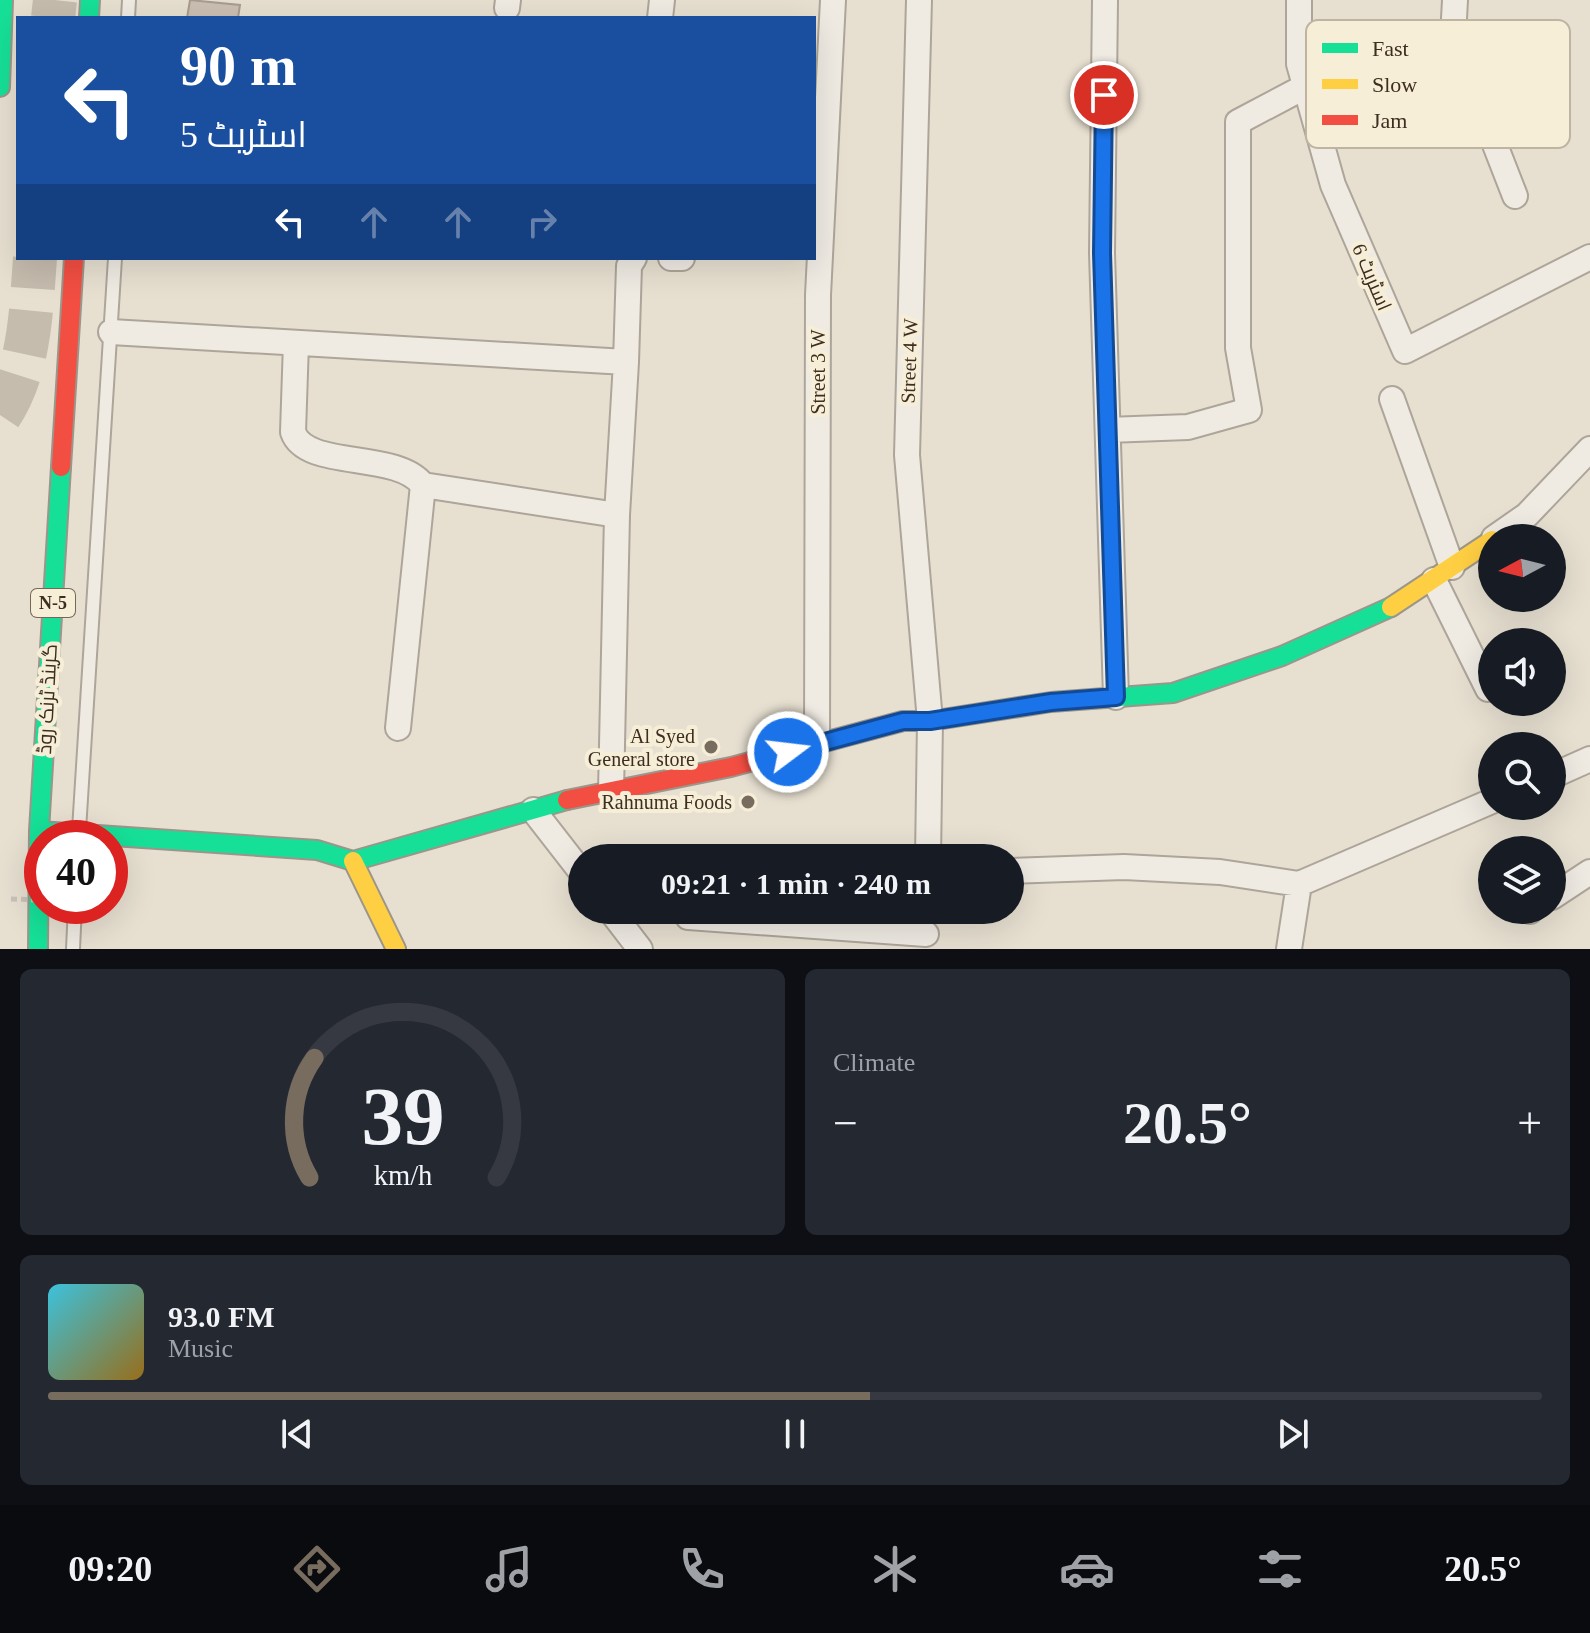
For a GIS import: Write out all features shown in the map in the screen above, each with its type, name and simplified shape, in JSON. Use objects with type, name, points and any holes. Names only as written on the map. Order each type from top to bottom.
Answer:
[{"type":"main road","points":[[0,87],[3,0]]},
{"type":"main road","name":"گرینڈ ٹرنک روڈ","points":[[40,820],[74,260]]},
{"type":"main road","points":[[128,839],[317,850],[353,861],[533,810],[731,767],[903,721],[930,721],[1051,702],[1173,693],[1282,656],[1400,603],[1478,550]]},
{"type":"main road","points":[[353,861],[396,949]]},
{"type":"main road","name":"گرینڈ ٹرنک روڈ","points":[[38,924],[38,949]]},
{"type":"street","name":"Street 3 W","points":[[817,744],[818,295],[833,0]]},
{"type":"street","name":"Street 4 W","points":[[919,0],[907,455],[930,721],[928,844]]},
{"type":"street","points":[[1105,0],[1102,253],[1116,697]]},
{"type":"street","name":"اسٹریٹ 6","points":[[1299,0],[1299,64],[1306,80]]},
{"type":"street","points":[[1454,20],[1455,0]]},
{"type":"street","points":[[1108,430],[1188,427],[1249,410],[1238,348],[1238,122],[1306,86]]},
{"type":"street","name":"اسٹریٹ 6","points":[[1324,148],[1333,185],[1405,351],[1590,257]]},
{"type":"street","points":[[1496,148],[1515,196]]},
{"type":"street","points":[[611,791],[617,515],[629,266],[633,260]]},
{"type":"street","points":[[111,332],[626,362]]},
{"type":"street","points":[[296,343],[295,440],[312,451],[407,470],[423,485],[617,515]]},
{"type":"street","points":[[1392,399],[1443,574],[1478,663]]},
{"type":"street","points":[[1514,524],[1527,515],[1590,449]]},
{"type":"street","points":[[398,728],[423,485]]},
{"type":"street","points":[[1566,770],[1590,759]]},
{"type":"street","points":[[1024,871],[1124,867],[1220,872],[1299,884],[1478,807]]},
{"type":"street","points":[[533,810],[568,855]]},
{"type":"street","points":[[1566,888],[1590,872]]},
{"type":"street","points":[[1289,949],[1299,884]]},
{"type":"street","points":[[621,924],[640,949]]},
{"type":"street","points":[[807,924],[926,931]]},
{"type":"lane","points":[[80,820],[115,260]]},
{"type":"lane","points":[[73,949],[74,924]]},
{"type":"path","points":[[11,899],[24,899]]},
{"type":"building","points":[[190,0],[240,5],[238,16],[187,16]]},
{"type":"tunnel","points":[[53,16],[55,0]]},
{"type":"tunnel","points":[[0,415],[18,379],[23,360],[35,260]]},
{"type":"traffic: fast","points":[[0,87],[3,0]]},
{"type":"traffic: fast","points":[[89,16],[90,0]]},
{"type":"traffic: fast","points":[[38,949],[39,831],[61,467]]},
{"type":"traffic: fast","points":[[813,745],[903,721],[930,721],[1051,702],[1173,693],[1282,656],[1391,607]]},
{"type":"traffic: fast","points":[[128,837],[317,850],[353,861],[567,800]]},
{"type":"traffic: slow","points":[[1391,607],[1478,549]]},
{"type":"traffic: slow","points":[[353,861],[396,949]]},
{"type":"traffic: jam","points":[[61,467],[74,260]]},
{"type":"traffic: jam","points":[[567,800],[731,767],[813,745]]},
{"type":"place","name":"Al Syed General store","points":[[711,747]]},
{"type":"place","name":"Rahnuma Foods","points":[[748,802]]},
{"type":"route","points":[[788,752],[903,721],[930,721],[1051,702],[1116,697],[1102,253],[1104,95]]}]
